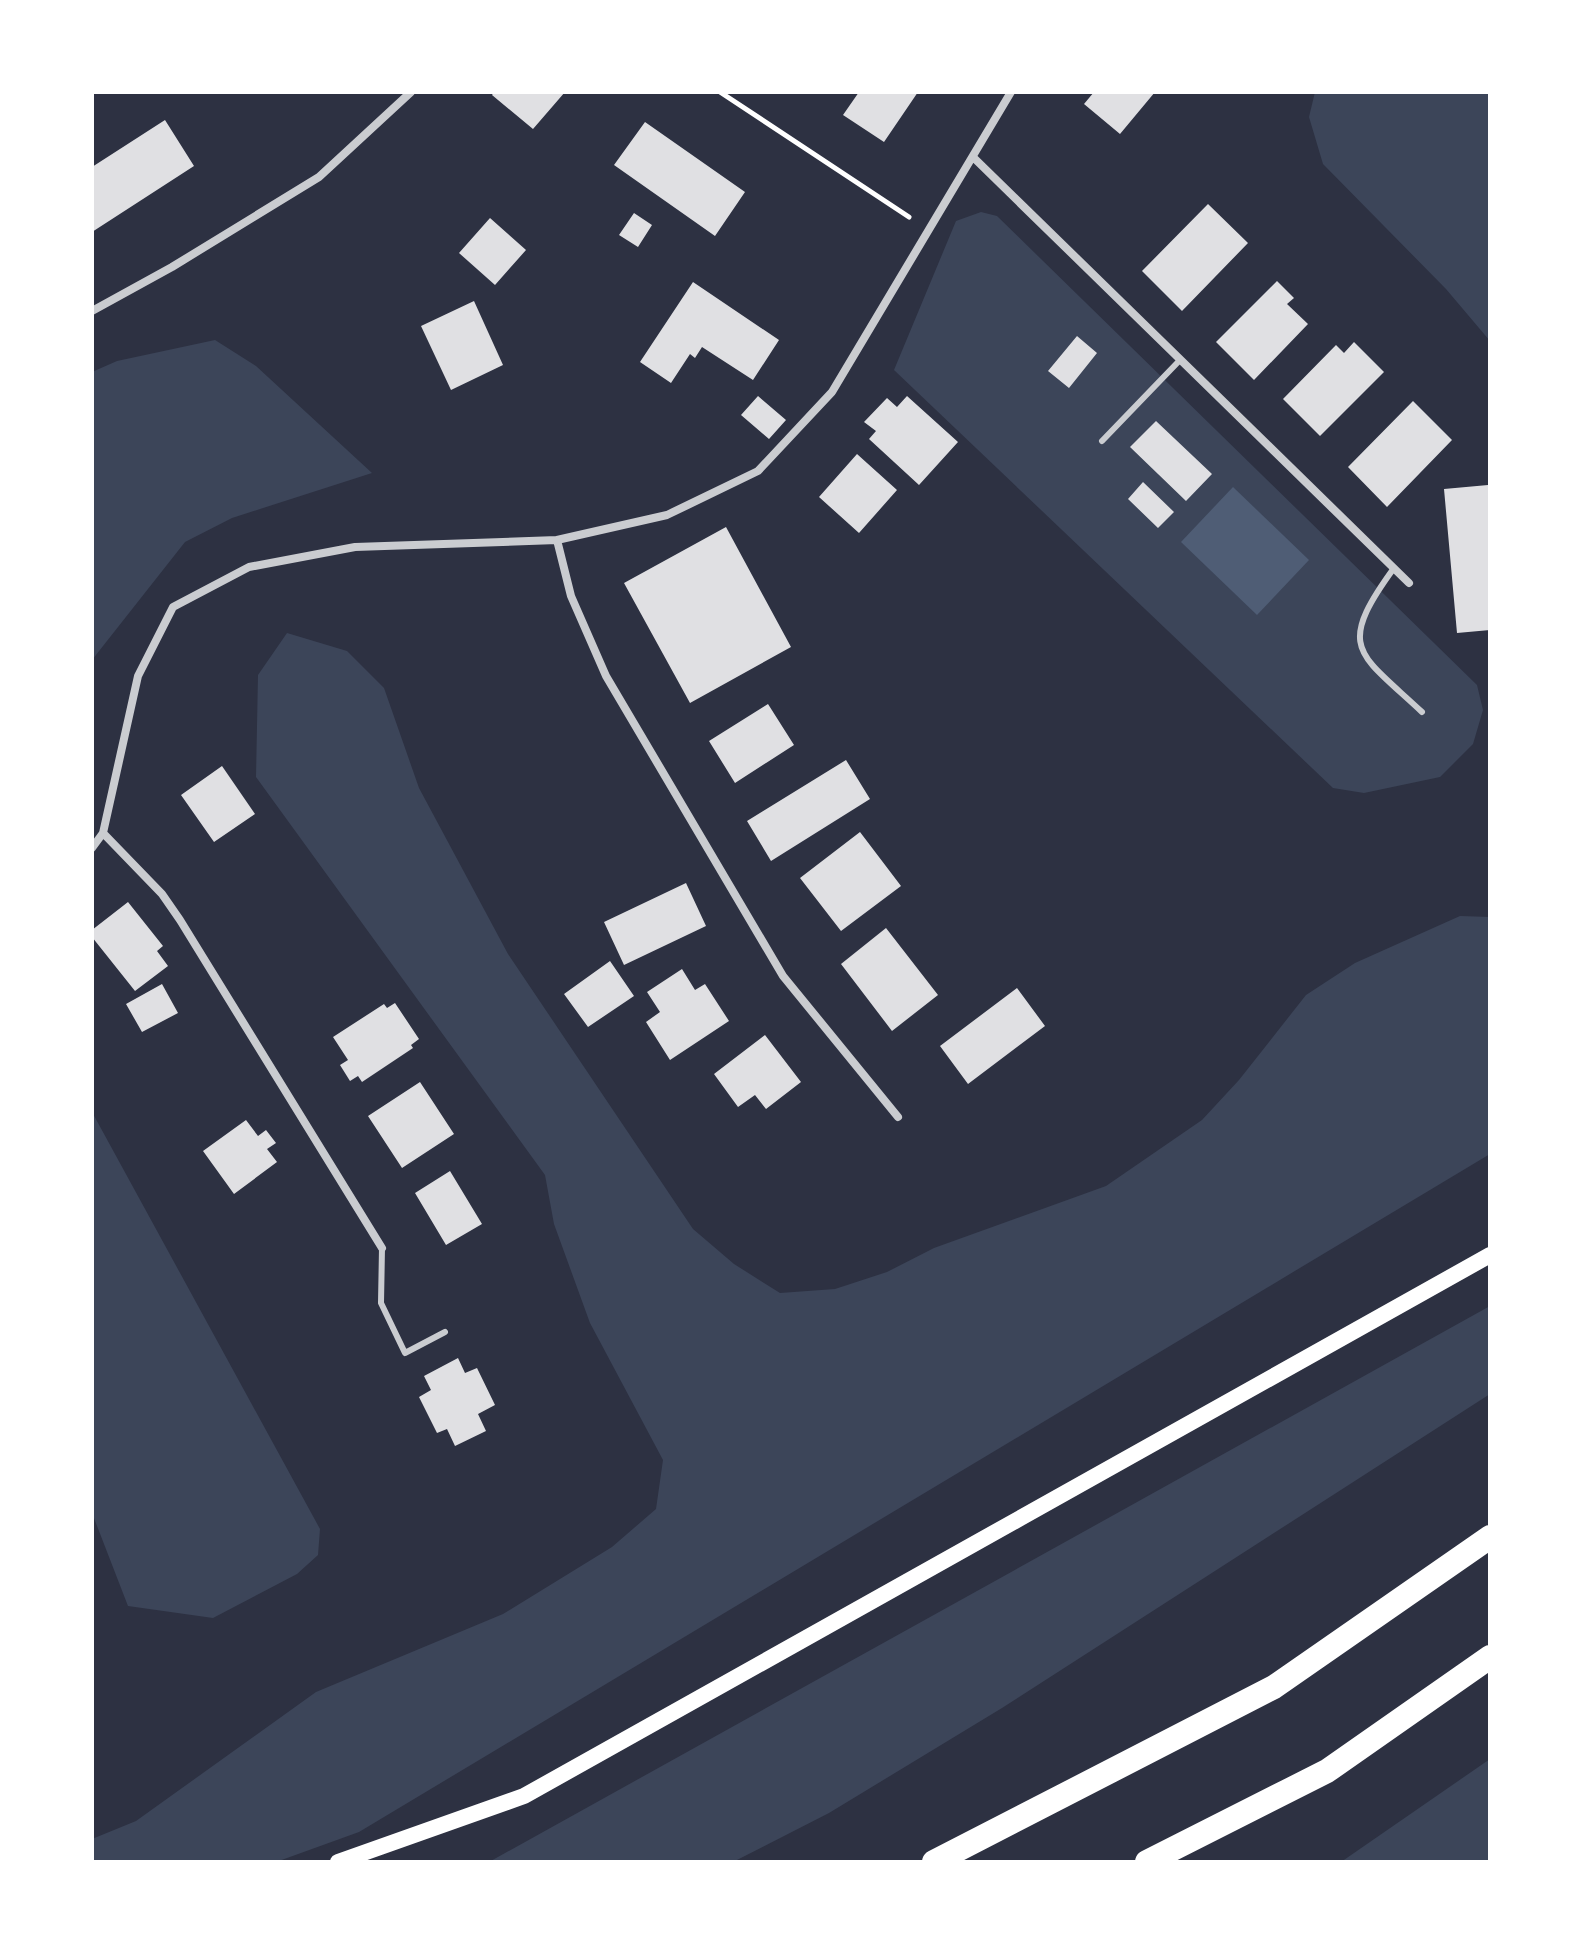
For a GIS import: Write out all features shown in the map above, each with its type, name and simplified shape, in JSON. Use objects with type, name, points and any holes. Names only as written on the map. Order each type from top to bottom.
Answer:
[{"type":"highway","points":[[934,1862],[1274,1687],[1490,1537]]},
{"type":"highway","points":[[1147,1862],[1327,1771],[1490,1657]]},
{"type":"main road","points":[[338,1862],[524,1796],[1490,1255]]},
{"type":"street","points":[[92,311],[172,267],[319,177],[411,92]]},
{"type":"street","points":[[92,848],[103,833],[138,676],[173,607],[249,567],[355,547],[557,540],[667,515],[758,471],[832,392],[1011,92]]},
{"type":"street","points":[[974,158],[1409,583]]},
{"type":"street","points":[[557,540],[571,596],[622,703],[783,976],[898,1117]]},
{"type":"street","points":[[103,833],[162,894],[180,920],[382,1248]]},
{"type":"lane","points":[[1102,441],[1180,360]]},
{"type":"lane","points":[[1394,568],[1375,595],[1360,627],[1358,643],[1366,659],[1422,712]]},
{"type":"lane","points":[[382,1248],[381,1303],[405,1353],[445,1332]]},
{"type":"path","points":[[720,92],[930,231]]},
{"type":"shaded area","points":[[1315,92],[1490,92],[1490,341],[1446,289],[1323,164],[1309,117]]},
{"type":"shaded area","points":[[981,212],[997,216],[1477,685],[1483,710],[1473,744],[1440,777],[1364,793],[1333,788],[894,370],[956,221]]},
{"type":"shaded area","points":[[215,340],[256,366],[372,473],[232,518],[185,542],[92,660],[92,372],[117,361]]},
{"type":"shaded area","points":[[1233,487],[1309,560],[1257,615],[1181,542]]},
{"type":"shaded area","points":[[287,633],[347,651],[384,688],[419,788],[508,954],[693,1229],[734,1264],[780,1293],[835,1289],[887,1272],[934,1248],[1106,1186],[1202,1120],[1239,1080],[1306,995],[1355,963],[1460,916],[1490,917],[1490,1154],[359,1832],[276,1862],[92,1862],[92,1839],[136,1821],[316,1692],[503,1614],[612,1547],[656,1509],[663,1460],[590,1323],[554,1224],[545,1175],[256,777],[258,675]]},
{"type":"shaded area","points":[[92,1112],[320,1529],[318,1555],[297,1574],[213,1618],[128,1606],[92,1513]]},
{"type":"shaded area","points":[[1490,1306],[1490,1394],[1002,1708],[829,1813],[733,1862],[489,1862]]},
{"type":"shaded area","points":[[1490,1759],[1490,1862],[1341,1862]]},
{"type":"building","points":[[494,92],[565,92],[533,129],[492,95]]},
{"type":"building","points":[[859,92],[918,92],[884,142],[843,115]]},
{"type":"building","points":[[1094,92],[1155,92],[1120,134],[1084,104]]},
{"type":"building","points":[[165,120],[194,166],[92,232],[92,167]]},
{"type":"building","points":[[645,122],[745,192],[715,236],[614,165]]},
{"type":"building","points":[[1208,204],[1248,243],[1182,311],[1142,271]]},
{"type":"building","points":[[634,213],[652,225],[638,247],[619,235]]},
{"type":"building","points":[[490,218],[526,250],[495,285],[459,253]]},
{"type":"building","points":[[1277,281],[1294,298],[1287,304],[1308,324],[1254,380],[1216,342]]},
{"type":"building","points":[[693,282],[779,340],[753,380],[702,347],[695,358],[690,354],[671,383],[640,362]]},
{"type":"building","points":[[474,301],[503,365],[451,390],[421,326]]},
{"type":"building","points":[[1077,336],[1097,353],[1069,388],[1048,371]]},
{"type":"building","points":[[1354,342],[1384,372],[1320,436],[1283,399],[1336,345],[1344,353]]},
{"type":"building","points":[[758,396],[786,420],[769,439],[741,415]]},
{"type":"building","points":[[907,396],[958,442],[919,485],[869,439],[876,431],[864,422],[887,398],[897,407]]},
{"type":"building","points":[[1413,401],[1452,440],[1387,507],[1348,467]]},
{"type":"building","points":[[1156,421],[1212,474],[1186,501],[1130,447]]},
{"type":"building","points":[[857,454],[897,490],[859,533],[819,497]]},
{"type":"building","points":[[1143,482],[1174,512],[1158,528],[1128,499]]},
{"type":"building","points":[[1488,485],[1490,630],[1457,633],[1444,489]]},
{"type":"building","points":[[726,527],[791,647],[690,703],[624,583]]},
{"type":"building","points":[[768,704],[794,745],[735,783],[709,741]]},
{"type":"building","points":[[846,760],[870,799],[771,861],[747,821]]},
{"type":"building","points":[[222,766],[255,814],[214,842],[181,795]]},
{"type":"building","points":[[860,832],[901,886],[841,931],[800,878]]},
{"type":"building","points":[[686,883],[706,926],[624,965],[604,922]]},
{"type":"building","points":[[128,902],[163,946],[157,951],[168,966],[135,991],[92,937],[92,930]]},
{"type":"building","points":[[886,928],[938,995],[892,1031],[841,964]]},
{"type":"building","points":[[610,961],[634,996],[588,1027],[564,994]]},
{"type":"building","points":[[682,969],[695,990],[705,984],[729,1021],[670,1060],[646,1022],[660,1012],[647,992]]},
{"type":"building","points":[[162,984],[178,1013],[142,1032],[126,1004]]},
{"type":"building","points":[[1017,988],[1045,1026],[968,1084],[940,1046]]},
{"type":"building","points":[[395,1003],[419,1039],[411,1045],[413,1048],[362,1082],[358,1076],[350,1081],[340,1065],[348,1060],[333,1037],[384,1004],[387,1008]]},
{"type":"building","points":[[765,1035],[801,1082],[766,1109],[755,1095],[738,1107],[714,1074]]},
{"type":"building","points":[[420,1082],[454,1134],[402,1168],[368,1116]]},
{"type":"building","points":[[246,1120],[258,1136],[266,1130],[276,1143],[267,1149],[277,1162],[234,1194],[203,1151]]},
{"type":"building","points":[[450,1171],[482,1224],[446,1245],[415,1193]]},
{"type":"building","points":[[458,1358],[465,1373],[477,1368],[495,1405],[478,1414],[486,1431],[455,1446],[447,1429],[437,1433],[419,1397],[431,1390],[424,1376]]}]
